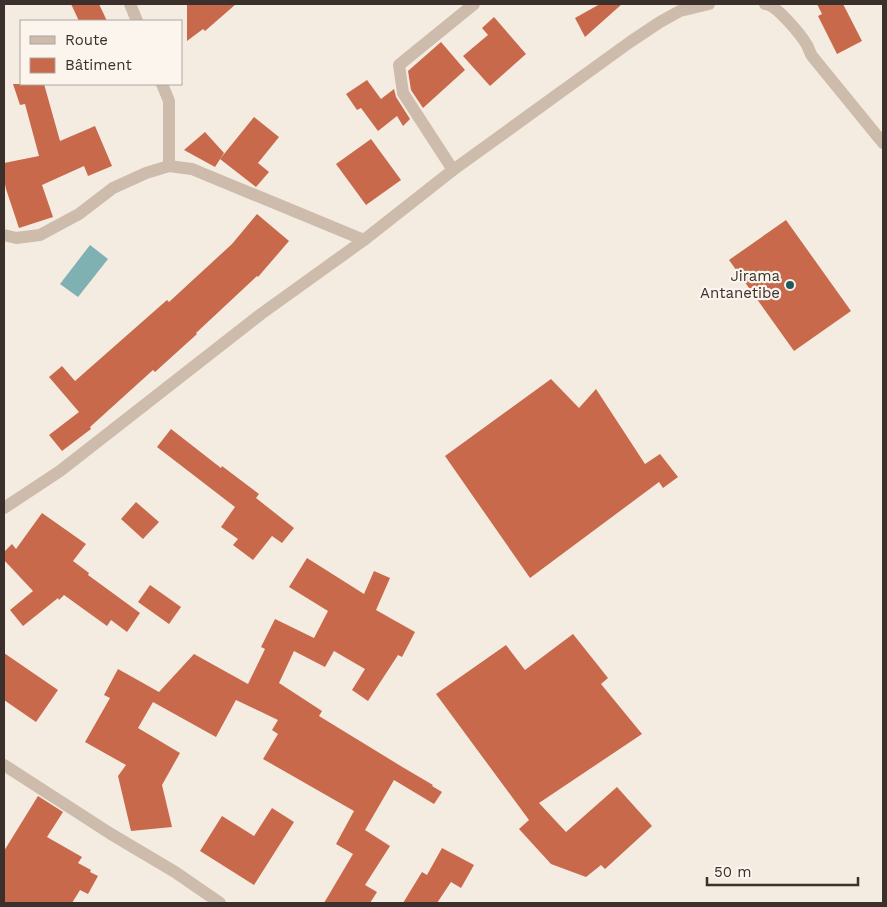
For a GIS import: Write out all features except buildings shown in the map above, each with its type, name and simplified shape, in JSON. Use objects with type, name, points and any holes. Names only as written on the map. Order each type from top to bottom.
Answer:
[{"type":"street","points":[[130,4],[137,20]]},
{"type":"street","points":[[453,170],[403,94],[399,65],[474,4]]},
{"type":"street","points":[[4,508],[60,471],[261,314],[364,240],[453,170],[630,42],[680,11],[709,4]]},
{"type":"street","points":[[765,4],[770,4],[782,14],[807,44],[812,56],[883,143]]},
{"type":"street","points":[[162,85],[169,101],[169,166]]},
{"type":"street","points":[[4,235],[16,238],[40,235],[79,214],[113,188],[146,173],[169,166],[192,169],[364,240]]},
{"type":"street","points":[[4,765],[111,834],[175,872],[220,903]]},
{"type":"water","points":[[90,245],[108,259],[78,297],[60,284]]},
{"type":"place","name":"Jirama Antanetibe","points":[[790,285]]}]
